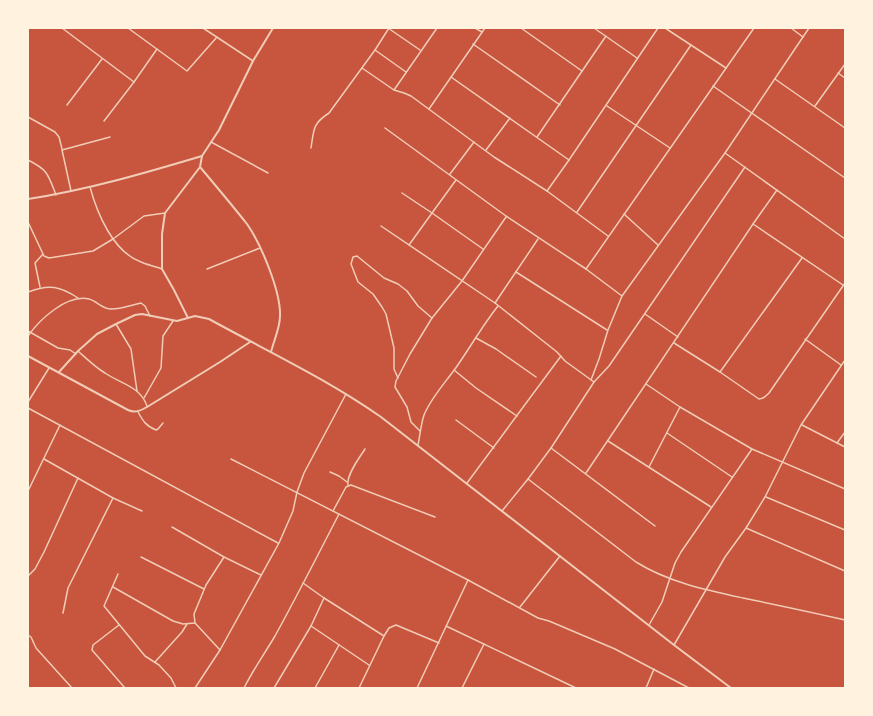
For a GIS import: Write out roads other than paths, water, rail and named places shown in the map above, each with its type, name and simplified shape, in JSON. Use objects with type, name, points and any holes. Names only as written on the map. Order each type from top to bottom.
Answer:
[{"type":"street","points":[[62,28],[134,82]]},
{"type":"street","points":[[128,28],[132,29],[187,71],[217,37]]},
{"type":"street","points":[[203,28],[253,61]]},
{"type":"street","points":[[188,318],[162,268],[162,234],[165,213],[200,167],[202,156],[219,130],[253,61],[273,28]]},
{"type":"street","points":[[311,148],[316,124],[321,118],[329,114],[375,50],[388,28],[421,50]]},
{"type":"street","points":[[394,90],[436,28]]},
{"type":"street","points":[[475,28],[482,32]]},
{"type":"street","points":[[429,109],[485,28]]},
{"type":"street","points":[[521,28],[582,71]]},
{"type":"street","points":[[594,28],[638,58]]},
{"type":"street","points":[[547,191],[570,160],[658,28]]},
{"type":"street","points":[[665,28],[726,68]]},
{"type":"street","points":[[586,269],[754,28]]},
{"type":"street","points":[[791,28],[803,37]]},
{"type":"street","points":[[591,380],[608,330],[622,296],[725,153],[810,28]]},
{"type":"street","points":[[537,137],[606,36]]},
{"type":"street","points":[[473,44],[560,105]]},
{"type":"street","points":[[577,213],[691,45]]},
{"type":"street","points":[[104,121],[157,49]]},
{"type":"street","points":[[375,50],[406,72]]},
{"type":"street","points":[[67,105],[102,59]]},
{"type":"street","points":[[815,106],[845,64]]},
{"type":"street","points":[[362,68],[394,90],[407,94],[429,109],[486,151],[547,191],[608,236]]},
{"type":"street","points":[[838,73],[845,78]]},
{"type":"street","points":[[451,76],[570,160]]},
{"type":"street","points":[[775,79],[845,128]]},
{"type":"street","points":[[713,86],[845,178]]},
{"type":"street","points":[[606,105],[670,148]]},
{"type":"street","points":[[28,117],[55,132],[59,137],[71,191]]},
{"type":"street","points":[[486,151],[510,118]]},
{"type":"street","points":[[385,128],[506,216],[586,269],[622,296]]},
{"type":"street","points":[[62,150],[110,137]]},
{"type":"street","points":[[211,142],[268,173]]},
{"type":"street","points":[[449,175],[474,142]]},
{"type":"street","points":[[725,153],[845,238]]},
{"type":"street","points":[[28,199],[56,195],[118,180],[202,156]]},
{"type":"street","points":[[28,160],[42,168],[47,173],[56,195]]},
{"type":"street","points":[[200,167],[248,225],[274,280],[280,318],[271,352]]},
{"type":"street","points":[[502,511],[551,448],[594,382],[609,366],[745,167]]},
{"type":"street","points":[[409,245],[456,180]]},
{"type":"street","points":[[90,186],[96,208],[113,239],[120,248],[140,262],[162,268]]},
{"type":"street","points":[[586,473],[753,224],[778,190]]},
{"type":"street","points":[[402,194],[484,249]]},
{"type":"street","points":[[28,222],[42,254],[49,258],[89,252],[113,239],[144,216],[165,213]]},
{"type":"street","points":[[623,214],[658,245]]},
{"type":"street","points":[[420,431],[411,422],[407,407],[395,386],[398,378],[412,349],[432,318],[462,281],[506,216]]},
{"type":"street","points":[[753,224],[843,285]]},
{"type":"street","points":[[381,226],[495,303],[561,356],[565,361],[594,382]]},
{"type":"street","points":[[495,303],[539,238]]},
{"type":"street","points":[[207,269],[260,248]]},
{"type":"street","points":[[40,288],[35,263],[42,254]]},
{"type":"street","points":[[398,378],[394,369],[394,348],[386,314],[373,294],[358,282],[351,264],[353,257],[357,256],[384,278],[398,284],[408,291],[418,306],[432,318]]},
{"type":"street","points":[[720,372],[802,258]]},
{"type":"street","points":[[516,272],[608,330]]},
{"type":"street","points":[[674,343],[759,399],[764,398],[845,283]]},
{"type":"street","points":[[28,292],[40,288],[62,288],[79,298],[92,300],[104,308],[110,309],[122,308],[141,303],[145,306],[150,316]]},
{"type":"street","points":[[28,336],[29,332],[52,311],[79,298]]},
{"type":"street","points":[[418,445],[420,431],[428,407],[440,387],[454,370],[498,306]]},
{"type":"street","points":[[59,372],[97,334],[139,314],[173,321],[179,321],[195,316],[204,318],[271,352],[346,394],[386,420],[731,688]]},
{"type":"street","points":[[645,314],[678,337]]},
{"type":"street","points":[[144,398],[161,368],[162,336],[173,321]]},
{"type":"street","points":[[116,324],[131,350],[137,391]]},
{"type":"street","points":[[29,332],[58,348],[77,353],[104,373],[137,391],[144,398],[147,407]]},
{"type":"street","points":[[476,338],[496,349],[536,377]]},
{"type":"street","points":[[805,339],[841,365]]},
{"type":"street","points":[[28,356],[128,410],[138,412],[250,342]]},
{"type":"street","points":[[467,483],[561,356]]},
{"type":"street","points":[[674,645],[725,557],[746,528],[765,497],[782,461],[802,425],[845,360]]},
{"type":"street","points":[[28,402],[50,368]]},
{"type":"street","points":[[454,370],[476,388],[517,416]]},
{"type":"street","points":[[646,384],[680,407],[752,449],[845,489]]},
{"type":"street","points":[[195,688],[220,650],[279,543],[293,511],[297,492],[304,473],[346,394]]},
{"type":"street","points":[[648,467],[680,407]]},
{"type":"street","points":[[28,408],[279,543]]},
{"type":"street","points":[[138,412],[145,424],[150,428],[156,430],[163,423]]},
{"type":"street","points":[[456,420],[494,448]]},
{"type":"street","points":[[28,491],[60,425]]},
{"type":"street","points":[[802,425],[845,447]]},
{"type":"street","points":[[837,443],[845,432]]},
{"type":"street","points":[[667,433],[732,477]]},
{"type":"street","points":[[608,441],[711,507]]},
{"type":"street","points":[[551,448],[655,526]]},
{"type":"street","points":[[347,482],[351,472],[365,449]]},
{"type":"street","points":[[649,625],[662,602],[675,564],[681,552],[752,449]]},
{"type":"street","points":[[44,459],[113,498],[142,511]]},
{"type":"street","points":[[231,459],[468,580],[538,618],[549,621],[615,649],[689,688]]},
{"type":"street","points":[[330,472],[339,476],[347,482],[348,485],[333,511]]},
{"type":"street","points":[[28,576],[35,569],[44,552],[78,478]]},
{"type":"street","points":[[528,479],[636,562],[651,571],[670,579],[706,590],[845,620]]},
{"type":"street","points":[[348,485],[435,517]]},
{"type":"street","points":[[765,497],[845,530]]},
{"type":"street","points":[[63,613],[70,583],[113,498]]},
{"type":"street","points":[[244,688],[249,676],[274,637],[304,583],[339,514]]},
{"type":"street","points":[[172,527],[224,557],[261,575]]},
{"type":"street","points":[[746,528],[845,570]]},
{"type":"street","points":[[520,607],[560,556]]},
{"type":"street","points":[[141,557],[204,589]]},
{"type":"street","points":[[220,650],[195,623],[194,614],[204,589],[224,557]]},
{"type":"street","points":[[118,574],[104,606],[145,656],[155,662],[171,678],[176,688]]},
{"type":"street","points":[[417,688],[468,580]]},
{"type":"street","points":[[304,583],[324,598],[384,636]]},
{"type":"street","points":[[113,588],[173,622],[183,624],[195,623]]},
{"type":"street","points":[[274,688],[311,626],[324,598]]},
{"type":"street","points":[[155,662],[182,632],[187,624]]},
{"type":"street","points":[[119,625],[93,645],[92,650],[125,688]]},
{"type":"street","points":[[359,688],[389,628],[396,625],[439,643]]},
{"type":"street","points":[[311,626],[370,666]]},
{"type":"street","points":[[446,626],[576,688]]},
{"type":"street","points":[[28,635],[31,637],[36,648],[72,688]]},
{"type":"street","points":[[462,688],[484,644]]},
{"type":"street","points":[[315,688],[339,645]]},
{"type":"street","points":[[646,688],[654,669]]}]
